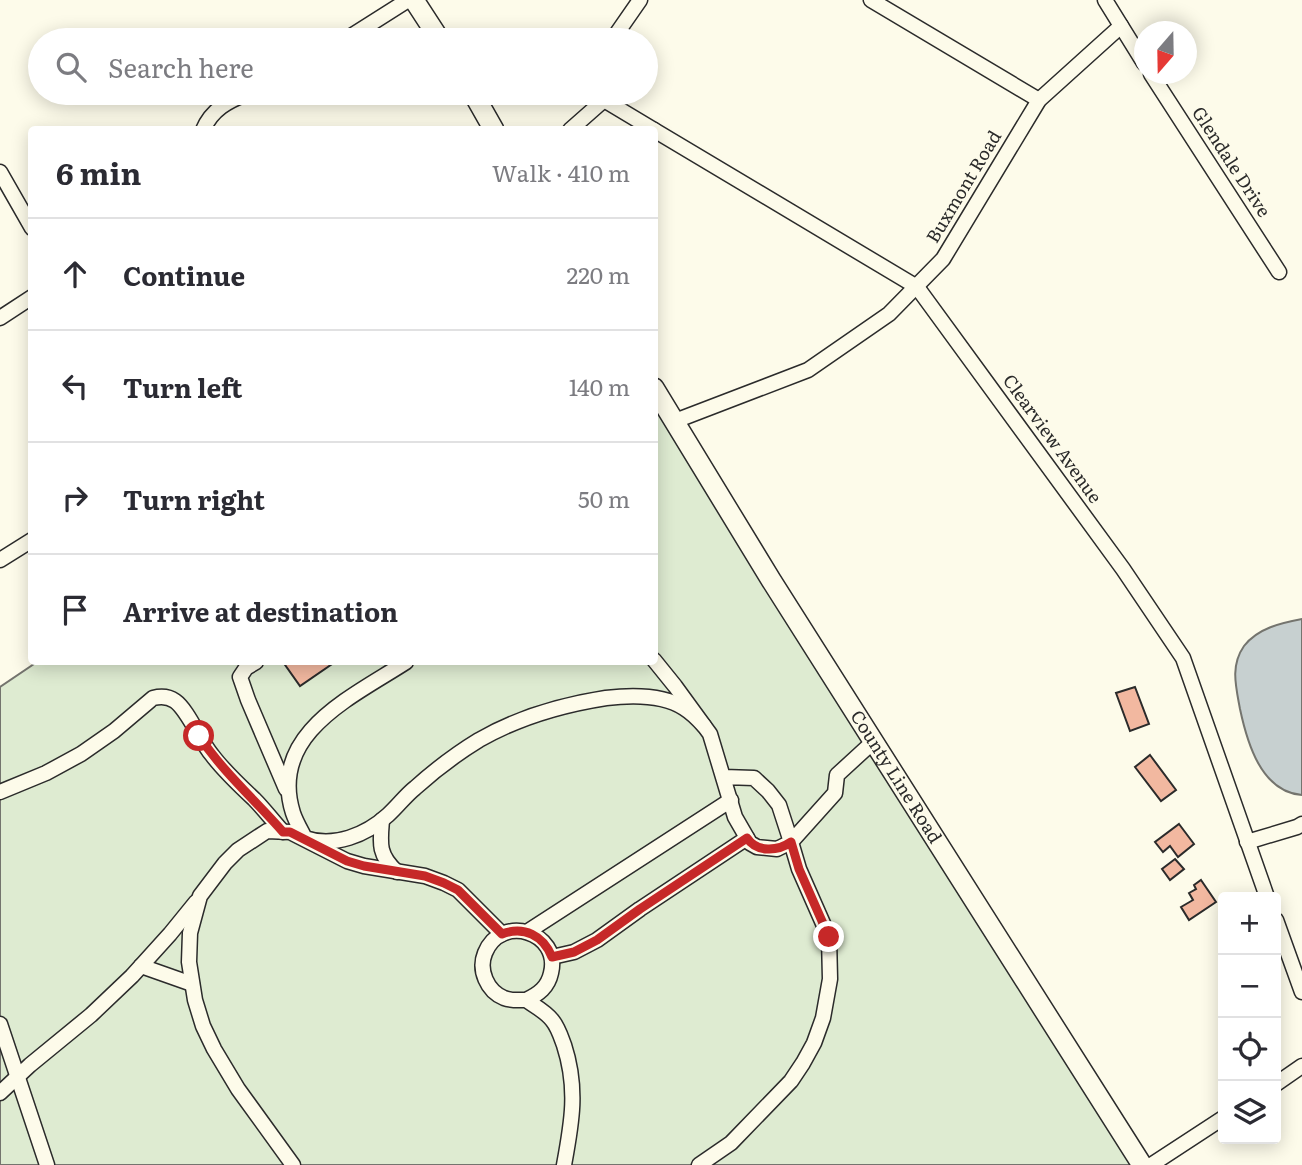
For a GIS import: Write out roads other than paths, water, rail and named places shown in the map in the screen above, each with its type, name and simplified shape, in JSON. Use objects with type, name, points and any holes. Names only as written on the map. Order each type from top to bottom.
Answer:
[{"type":"main road","points":[[414,0],[432,28]]},
{"type":"main road","points":[[479,105],[492,126]]},
{"type":"main road","name":"County Line Road","points":[[658,394],[771,580],[1142,1165]]},
{"type":"street","points":[[364,28],[408,0]]},
{"type":"street","points":[[621,28],[640,0]]},
{"type":"street","points":[[871,0],[1039,100]]},
{"type":"street","points":[[1105,0],[1134,47]]},
{"type":"street","name":"Buxmont Road","points":[[675,421],[808,370],[889,314],[943,259],[1039,100],[1121,26]]},
{"type":"street","name":"Glendale Drive","points":[[1157,84],[1279,272]]},
{"type":"street","points":[[205,126],[212,113],[225,105]]},
{"type":"street","points":[[574,126],[596,105]]},
{"type":"street","name":"Clearview Avenue","points":[[618,105],[648,126]]},
{"type":"street","name":"Clearview Avenue","points":[[658,132],[917,287],[1123,569],[1183,659],[1266,892]]},
{"type":"street","points":[[0,172],[28,221]]},
{"type":"street","points":[[0,318],[28,300]]},
{"type":"street","points":[[0,560],[28,542]]},
{"type":"street","points":[[658,664],[713,739],[736,817],[750,843],[757,847],[777,849],[791,842],[835,793],[837,775],[873,742]]},
{"type":"street","points":[[251,665],[240,677],[290,796]]},
{"type":"street","points":[[305,838],[293,814],[290,796],[289,776],[296,750],[323,718],[402,665]]},
{"type":"street","points":[[0,1093],[91,1015],[141,967],[225,863],[238,850],[267,831],[286,832],[317,842],[330,843],[360,833],[382,820],[454,756],[482,738],[560,706],[622,696],[641,696],[681,706],[704,726]]},
{"type":"street","points":[[0,792],[46,773],[80,754],[114,731],[153,698],[168,697],[184,710],[219,764],[286,832],[347,861],[425,876],[458,890],[502,934]]},
{"type":"street","points":[[705,1164],[731,1143],[791,1081],[814,1043],[830,979],[829,937],[799,869],[779,804],[754,778],[724,777]]},
{"type":"street","points":[[527,932],[731,800]]},
{"type":"street","points":[[382,820],[380,843],[385,862],[397,872]]},
{"type":"street","points":[[1247,842],[1302,824]]},
{"type":"street","points":[[552,957],[574,952],[597,940],[747,838]]},
{"type":"street","points":[[200,896],[190,933],[189,961],[203,1026],[238,1089],[293,1165]]},
{"type":"street","points":[[518,930],[527,932],[542,941],[552,957],[552,968],[545,988],[526,1000],[515,1001],[494,992],[487,983],[482,961],[492,941],[502,934],[518,930]]},
{"type":"street","points":[[1281,934],[1302,992]]},
{"type":"street","points":[[141,967],[192,984]]},
{"type":"street","points":[[526,1000],[551,1018],[569,1060],[574,1104],[564,1165]]},
{"type":"street","points":[[0,1024],[47,1165]]},
{"type":"street","points":[[1280,1081],[1302,1066]]},
{"type":"street","points":[[1151,1165],[1218,1121]]}]
